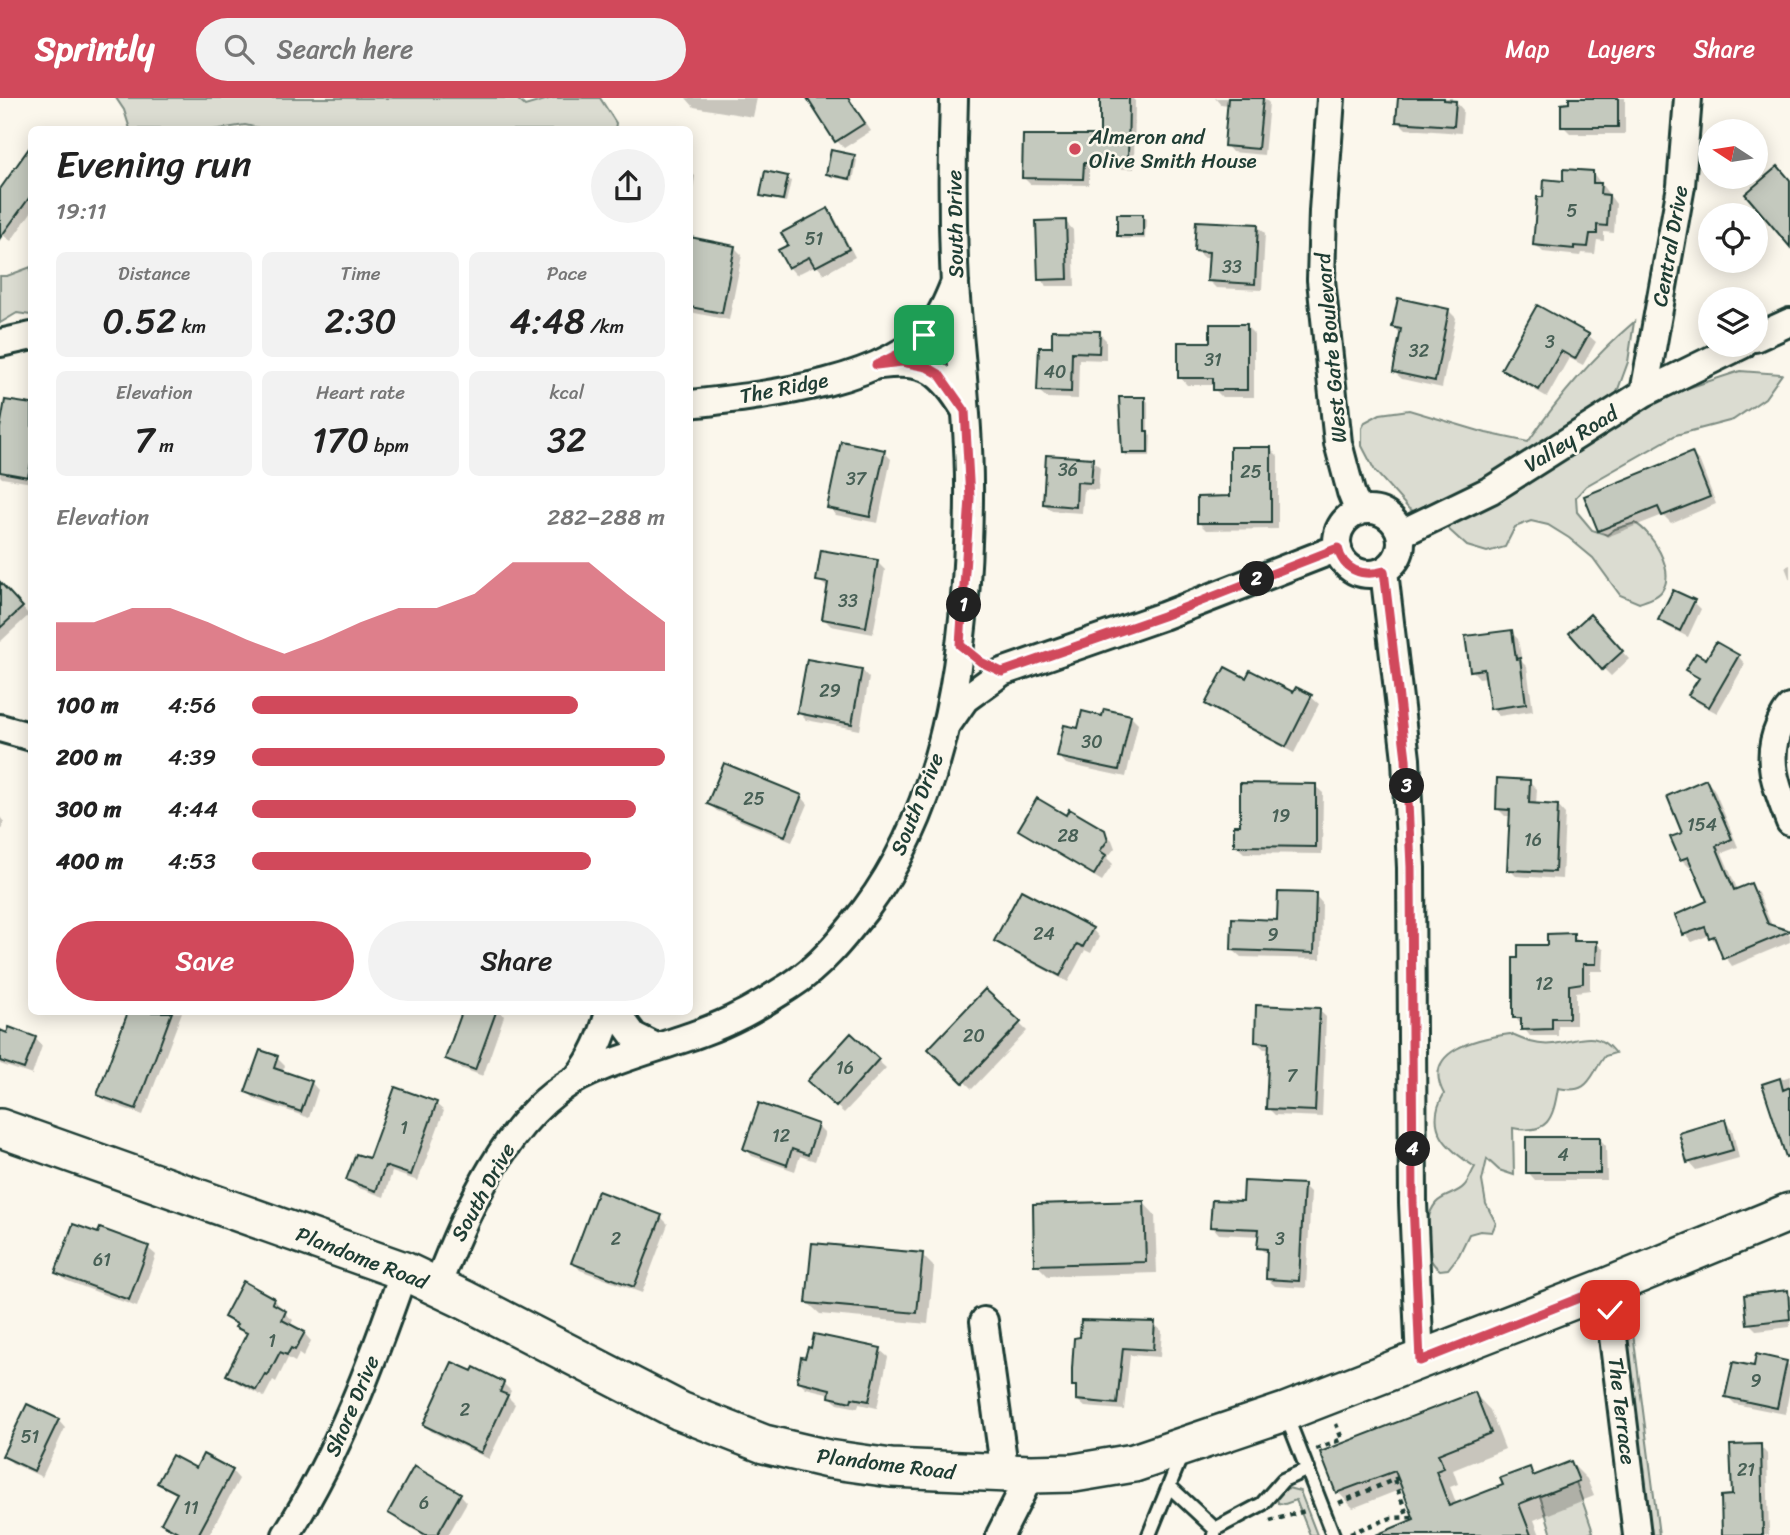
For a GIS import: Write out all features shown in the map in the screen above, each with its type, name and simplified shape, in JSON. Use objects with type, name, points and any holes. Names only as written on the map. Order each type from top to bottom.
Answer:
[{"type":"main road","name":"Plandome Road","points":[[0,1128],[404,1271],[680,1411],[722,1429],[764,1444],[858,1465],[926,1471],[1018,1474],[1116,1468],[1285,1412],[1420,1361],[1790,1212]]},
{"type":"street","name":"West Gate Boulevard","points":[[1331,98],[1321,280],[1338,443],[1359,512]]},
{"type":"street","name":"Central Drive","points":[[1644,393],[1681,186],[1688,98]]},
{"type":"street","name":"South Drive","points":[[437,1286],[471,1205],[489,1172],[517,1131],[548,1099],[578,1077],[739,1016],[794,983],[838,945],[879,891],[907,840],[924,798],[945,730],[960,645],[970,498],[955,281],[953,100]]},
{"type":"street","name":"The Ridge","points":[[876,365],[907,349],[924,335],[942,312],[955,281]]},
{"type":"street","points":[[1768,332],[1790,322]]},
{"type":"street","points":[[0,343],[28,338]]},
{"type":"street","name":"Valley Road","points":[[1400,534],[1491,490],[1644,393],[1718,357]]},
{"type":"street","name":"The Ridge","points":[[693,404],[779,393],[876,365],[902,362],[927,367],[939,374],[965,411]]},
{"type":"street","points":[[1359,512],[1379,512],[1389,517],[1400,534],[1398,555],[1384,571],[1373,574],[1352,570],[1344,563],[1338,548],[1338,533],[1343,523],[1359,512]]},
{"type":"street","points":[[945,730],[965,699],[1002,672],[1163,616],[1338,548]]},
{"type":"street","points":[[1384,571],[1406,759],[1411,867],[1413,1203],[1420,1361]]},
{"type":"street","points":[[960,645],[981,662],[1002,672]]},
{"type":"street","points":[[1790,708],[1775,737],[1771,758],[1776,786],[1790,822]]},
{"type":"street","points":[[0,728],[28,736]]},
{"type":"street","points":[[578,1077],[591,1061],[608,1015]]},
{"type":"street","points":[[618,1015],[634,1036],[656,1047]]},
{"type":"street","name":"Shore Drive","points":[[286,1535],[309,1500],[347,1425],[404,1271]]},
{"type":"street","name":"The Terrace","points":[[1607,1287],[1637,1535]]},
{"type":"street","points":[[984,1321],[1018,1474],[1000,1535]]},
{"type":"lane","points":[[1285,1412],[1334,1535]]},
{"type":"lane","points":[[1149,1535],[1185,1447]]},
{"type":"lane","points":[[1170,1486],[1214,1532],[1262,1504],[1283,1480],[1308,1469]]},
{"type":"path","points":[[1316,1449],[1342,1439],[1337,1426]]},
{"type":"path","points":[[1342,1513],[1338,1503],[1396,1479],[1411,1517],[1391,1518],[1348,1534],[1346,1523]]},
{"type":"path","points":[[1269,1522],[1301,1512]]},
{"type":"shaded area","points":[[116,98],[516,98],[525,106],[552,98],[600,98],[616,123],[616,126],[129,126],[124,110]]},
{"type":"shaded area","points":[[28,268],[28,315],[17,313],[0,323],[0,276]]},
{"type":"shaded area","points":[[1634,322],[1628,362],[1613,403],[1645,408],[1685,389],[1740,371],[1782,374],[1765,398],[1733,420],[1676,435],[1586,486],[1576,497],[1577,512],[1592,530],[1607,535],[1615,529],[1635,523],[1648,534],[1660,552],[1666,572],[1663,589],[1652,598],[1639,603],[1620,595],[1593,558],[1548,525],[1531,521],[1515,527],[1505,547],[1487,552],[1467,546],[1445,526],[1409,509],[1375,471],[1362,446],[1362,428],[1365,422],[1380,414],[1409,410],[1486,433],[1528,442],[1577,379],[1604,349]]},
{"type":"shaded area","points":[[945,330],[947,333],[947,367],[925,349]]},
{"type":"shaded area","points":[[1510,1034],[1541,1044],[1593,1038],[1608,1045],[1615,1053],[1605,1056],[1583,1086],[1577,1089],[1558,1088],[1551,1116],[1541,1127],[1525,1130],[1513,1128],[1514,1175],[1499,1170],[1487,1159],[1482,1181],[1486,1204],[1496,1223],[1492,1232],[1469,1234],[1459,1255],[1448,1269],[1440,1270],[1434,1264],[1427,1248],[1426,1229],[1431,1210],[1442,1198],[1464,1186],[1475,1167],[1448,1145],[1438,1127],[1438,1106],[1444,1094],[1439,1079],[1440,1067],[1446,1057],[1456,1049],[1483,1039]]},
{"type":"shaded area","points":[[1626,1279],[1659,1535],[1637,1535],[1607,1287]]},
{"type":"shaded area","points":[[1576,1482],[1593,1532],[1586,1535],[1552,1535],[1540,1496]]},
{"type":"shaded area","points":[[1288,1488],[1300,1491],[1317,1535],[1310,1535],[1296,1500],[1285,1504],[1278,1503],[1277,1496]]},
{"type":"building","points":[[807,98],[848,98],[865,123],[835,142]]},
{"type":"building","name":"Almeron and Olive Smith House","points":[[1100,98],[1129,98],[1128,163],[1084,163],[1083,179],[1022,178],[1023,135],[1100,135]]},
{"type":"building","points":[[1228,98],[1263,98],[1258,149],[1224,146]]},
{"type":"building","points":[[1398,98],[1444,98],[1456,101],[1454,126],[1396,122]]},
{"type":"building","points":[[1569,98],[1618,98],[1618,127],[1561,127],[1561,104],[1569,103]]},
{"type":"building","points":[[28,150],[28,200],[0,238],[0,189]]},
{"type":"building","points":[[831,150],[855,155],[850,179],[826,174]]},
{"type":"building","points":[[1778,166],[1790,180],[1790,247],[1768,221],[1768,203],[1753,203],[1745,194],[1751,189],[1768,189],[1768,174]]},
{"type":"building","points":[[1563,169],[1593,171],[1593,183],[1601,183],[1600,194],[1609,195],[1607,226],[1597,225],[1597,234],[1590,234],[1588,247],[1574,246],[1574,249],[1533,245],[1537,197],[1543,197],[1544,179],[1563,181]]},
{"type":"building","points":[[765,171],[788,176],[783,200],[760,196]]},
{"type":"building","points":[[828,208],[849,249],[815,267],[809,257],[788,268],[778,250],[788,245],[781,233]]},
{"type":"building","points":[[1117,214],[1143,214],[1143,236],[1117,236]]},
{"type":"building","points":[[1066,220],[1068,279],[1038,280],[1036,221]]},
{"type":"building","points":[[1196,221],[1258,224],[1255,284],[1207,281],[1209,252],[1194,251]]},
{"type":"building","points":[[693,238],[735,246],[722,313],[693,308]]},
{"type":"building","points":[[1398,298],[1449,309],[1435,381],[1393,372],[1401,329],[1392,327]]},
{"type":"building","points":[[1537,305],[1589,334],[1575,359],[1561,351],[1539,390],[1501,369]]},
{"type":"building","points":[[1210,324],[1247,324],[1247,390],[1213,390],[1213,378],[1178,378],[1178,342],[1210,342]]},
{"type":"building","points":[[1052,330],[1100,331],[1099,353],[1072,352],[1071,392],[1037,391],[1039,347],[1052,347]]},
{"type":"building","points":[[1119,397],[1145,397],[1148,453],[1122,453]]},
{"type":"building","points":[[5,400],[28,403],[28,477],[0,472],[0,428]]},
{"type":"building","points":[[841,441],[885,450],[870,517],[827,508]]},
{"type":"building","points":[[1230,447],[1271,447],[1271,523],[1197,523],[1197,497],[1230,496]]},
{"type":"building","points":[[1692,452],[1710,497],[1662,516],[1658,507],[1598,531],[1584,496]]},
{"type":"building","points":[[1046,455],[1093,458],[1091,483],[1077,482],[1076,507],[1043,504]]},
{"type":"building","points":[[821,550],[878,560],[866,627],[822,619],[828,583],[816,581]]},
{"type":"building","points":[[0,582],[23,607],[0,628]]},
{"type":"building","points":[[1673,590],[1695,600],[1680,631],[1658,620]]},
{"type":"building","points":[[1590,614],[1623,651],[1602,670],[1569,633]]},
{"type":"building","points":[[1512,630],[1516,659],[1520,658],[1526,704],[1490,709],[1484,669],[1470,671],[1465,636]]},
{"type":"building","points":[[1716,642],[1739,655],[1709,707],[1688,695],[1699,678],[1685,670],[1696,653],[1706,659]]},
{"type":"building","points":[[807,659],[862,669],[852,724],[797,713]]},
{"type":"building","points":[[1225,667],[1246,678],[1250,670],[1293,692],[1296,687],[1312,695],[1286,747],[1205,704]]},
{"type":"building","points":[[1104,709],[1131,715],[1119,770],[1057,757],[1064,725],[1078,728],[1082,711],[1102,716]]},
{"type":"building","points":[[724,763],[802,795],[785,836],[707,804]]},
{"type":"building","points":[[1497,778],[1530,780],[1529,803],[1558,805],[1555,872],[1507,870],[1510,810],[1496,809]]},
{"type":"building","points":[[1706,779],[1732,839],[1716,846],[1734,890],[1751,883],[1768,924],[1790,931],[1723,959],[1714,936],[1709,938],[1705,927],[1683,935],[1675,915],[1707,901],[1688,857],[1680,860],[1670,837],[1682,833],[1667,796]]},
{"type":"building","points":[[1240,783],[1316,784],[1316,847],[1234,846],[1234,825],[1240,825]]},
{"type":"building","points":[[1037,798],[1066,815],[1069,809],[1105,830],[1108,840],[1100,851],[1106,855],[1094,875],[1018,830]]},
{"type":"building","points":[[1021,890],[1093,928],[1083,947],[1077,944],[1060,976],[994,941]]},
{"type":"building","points":[[1278,892],[1316,893],[1314,953],[1231,950],[1232,918],[1277,920]]},
{"type":"building","points":[[1574,933],[1574,941],[1597,941],[1596,964],[1583,964],[1583,983],[1569,985],[1569,1018],[1552,1018],[1552,1029],[1521,1030],[1521,1018],[1513,1018],[1513,958],[1518,958],[1518,945],[1547,945],[1547,934]]},
{"type":"building","points":[[985,989],[1021,1022],[963,1083],[928,1049]]},
{"type":"building","points":[[1256,1005],[1320,1008],[1315,1111],[1266,1109],[1269,1043],[1255,1042]]},
{"type":"building","points":[[127,1015],[171,1015],[136,1109],[97,1095]]},
{"type":"building","points":[[461,1015],[495,1015],[475,1070],[445,1059]]},
{"type":"building","points":[[9,1027],[36,1037],[24,1069],[0,1061],[0,1030],[7,1033]]},
{"type":"building","points":[[851,1033],[879,1059],[836,1107],[807,1081]]},
{"type":"building","points":[[260,1050],[278,1056],[274,1068],[312,1081],[301,1112],[245,1092]]},
{"type":"building","points":[[1780,1078],[1783,1090],[1790,1087],[1790,1156],[1786,1157],[1762,1084]]},
{"type":"building","points":[[395,1087],[437,1102],[411,1175],[385,1166],[376,1191],[346,1180],[356,1154],[369,1158]]},
{"type":"building","points":[[759,1103],[818,1124],[808,1155],[792,1149],[787,1165],[743,1149]]},
{"type":"building","points":[[1725,1119],[1733,1150],[1687,1163],[1679,1133]]},
{"type":"building","points":[[1526,1137],[1600,1137],[1600,1173],[1526,1173]]},
{"type":"building","points":[[1244,1181],[1304,1184],[1299,1281],[1266,1279],[1267,1249],[1257,1248],[1259,1229],[1210,1227],[1212,1200],[1243,1201]]},
{"type":"building","points":[[598,1191],[662,1215],[634,1287],[571,1263]]},
{"type":"building","points":[[1144,1201],[1146,1262],[1034,1265],[1033,1204]]},
{"type":"building","points":[[73,1224],[98,1233],[100,1228],[149,1246],[129,1300],[55,1273]]},
{"type":"building","points":[[812,1243],[923,1253],[917,1313],[806,1303]]},
{"type":"building","points":[[243,1281],[274,1298],[272,1303],[286,1311],[282,1320],[305,1332],[295,1350],[291,1348],[287,1355],[280,1352],[268,1375],[265,1374],[256,1390],[226,1375],[247,1333],[224,1317]]},
{"type":"building","points":[[1788,1290],[1790,1319],[1747,1324],[1744,1295]]},
{"type":"building","points":[[1081,1320],[1155,1322],[1153,1350],[1123,1348],[1117,1404],[1076,1400],[1076,1386],[1072,1386],[1072,1369],[1074,1338],[1080,1337]]},
{"type":"building","points":[[814,1334],[881,1348],[869,1401],[852,1398],[851,1402],[829,1397],[830,1389],[797,1381],[801,1357],[805,1358],[808,1347],[811,1348]]},
{"type":"building","points":[[1756,1354],[1787,1361],[1777,1408],[1725,1397],[1733,1362],[1754,1366]]},
{"type":"building","points":[[452,1362],[472,1371],[474,1367],[504,1382],[500,1392],[508,1395],[481,1453],[423,1425]]},
{"type":"building","points":[[1475,1392],[1491,1433],[1438,1454],[1444,1468],[1436,1471],[1449,1506],[1503,1485],[1500,1478],[1530,1467],[1533,1476],[1571,1461],[1579,1481],[1519,1504],[1531,1535],[1376,1535],[1414,1519],[1395,1471],[1336,1493],[1320,1452]]},
{"type":"building","points":[[27,1404],[59,1419],[34,1471],[2,1456]]},
{"type":"building","points":[[1761,1444],[1763,1535],[1722,1535],[1721,1496],[1732,1495],[1730,1445]]},
{"type":"building","points":[[203,1454],[233,1470],[198,1535],[183,1535],[161,1523],[177,1493],[157,1483],[172,1455],[196,1468]]},
{"type":"building","points":[[414,1466],[461,1493],[437,1535],[426,1535],[388,1513]]},
{"type":"place","name":"Almeron and Olive Smith House","points":[[1075,149]]},
{"type":"route","points":[[924,335],[913,345],[876,365],[902,362],[927,367],[939,374],[965,411],[970,498],[960,645],[981,662],[1002,672],[1101,639],[1338,548],[1344,563],[1352,570],[1362,574],[1384,571],[1406,759],[1411,867],[1413,1203],[1420,1361],[1607,1287],[1610,1310]]}]
